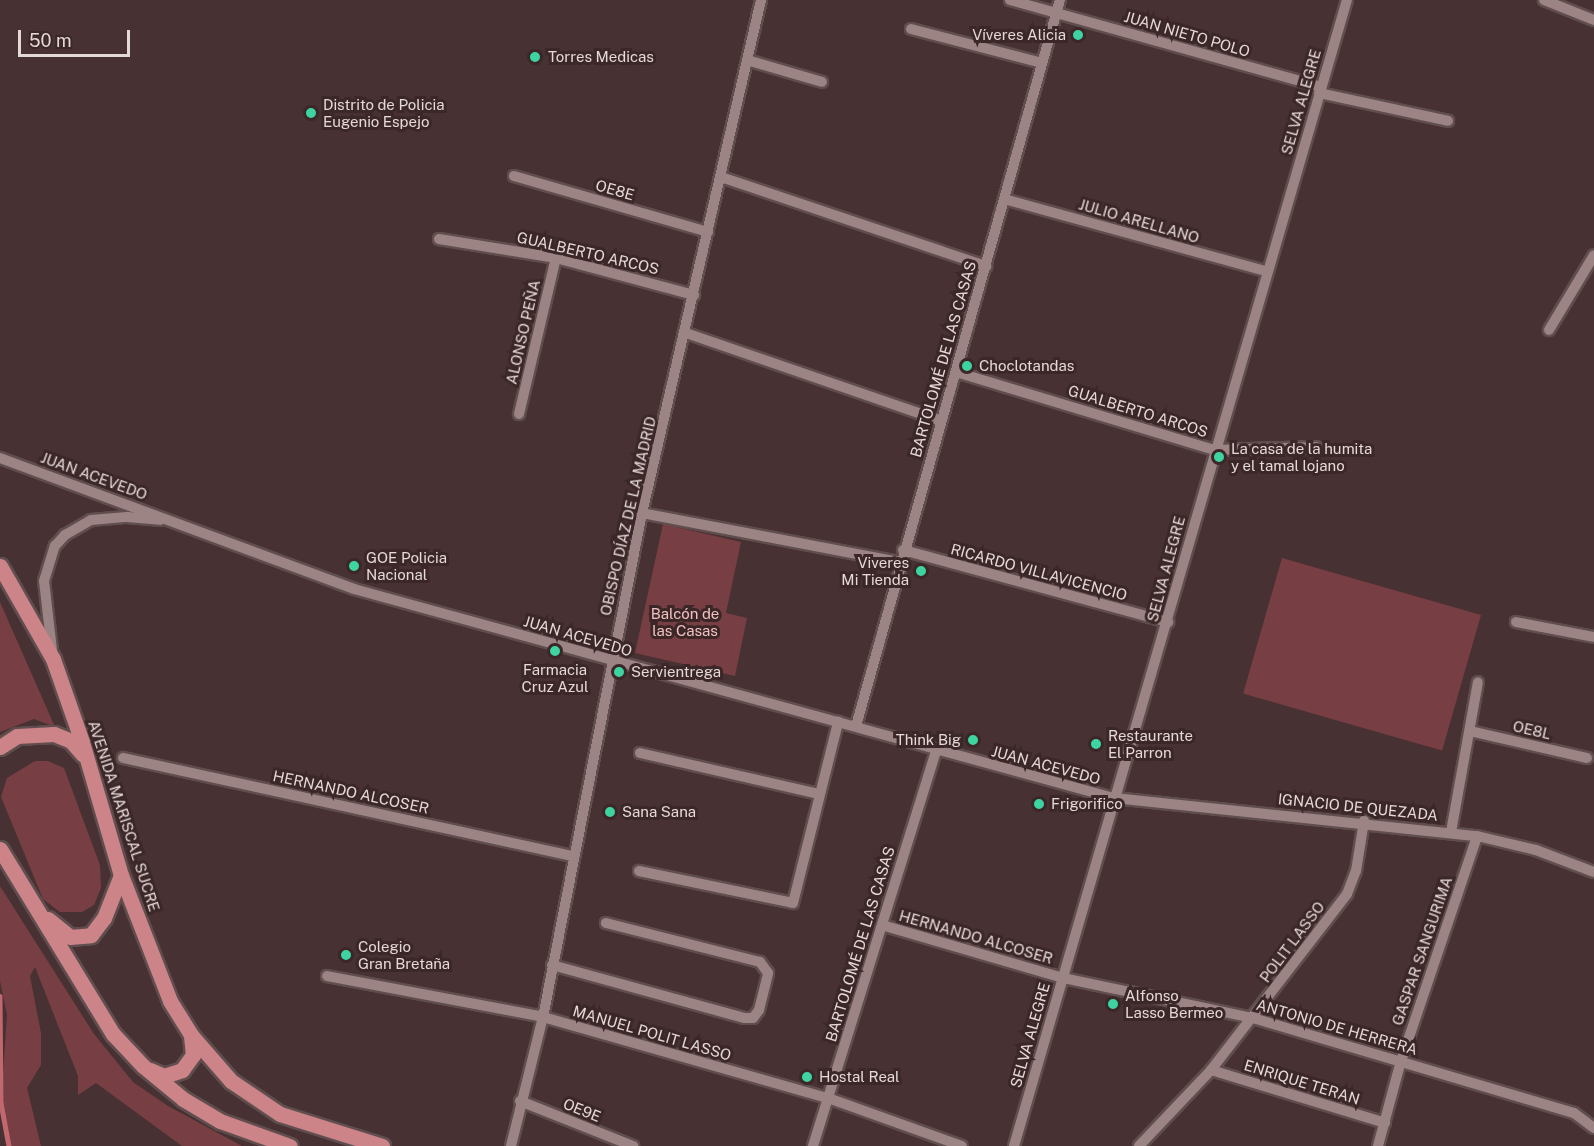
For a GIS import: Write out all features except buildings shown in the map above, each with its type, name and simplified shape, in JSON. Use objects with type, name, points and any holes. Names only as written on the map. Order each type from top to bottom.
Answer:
[{"type":"main road","name":"AVENIDA MARISCAL SUCRE","points":[[0,566],[53,659],[92,774],[121,875],[170,1001],[191,1035],[231,1081],[272,1109],[307,1125],[382,1146]]},
{"type":"main road","points":[[0,747],[17,736],[54,734],[71,741],[92,774]]},
{"type":"main road","points":[[0,849],[113,1034],[143,1066],[183,1099],[220,1121],[290,1146]]},
{"type":"main road","points":[[37,909],[70,937],[91,935],[104,918],[121,875]]},
{"type":"main road","points":[[143,1066],[164,1076],[182,1070],[193,1055],[191,1035]]},
{"type":"street","name":"OBISPO DÍAZ DE LA MADRID","points":[[511,1146],[520,1101],[543,1017],[572,856],[642,513],[686,333],[761,0]]},
{"type":"street","name":"JUAN NIETO POLO","points":[[1010,0],[1320,90],[1448,121]]},
{"type":"street","name":"BARTOLOMÉ DE LAS CASAS","points":[[856,726],[903,550],[956,372],[1060,0]]},
{"type":"street","name":"SELVA ALEGRE","points":[[1014,1146],[1167,622],[1266,271],[1347,0]]},
{"type":"street","points":[[1545,0],[1594,20]]},
{"type":"street","points":[[911,28],[1042,63]]},
{"type":"street","points":[[747,60],[822,82]]},
{"type":"street","name":"OE8E","points":[[514,176],[708,232]]},
{"type":"street","points":[[722,177],[986,266]]},
{"type":"street","name":"JULIO ARELLANO","points":[[1004,199],[1266,271]]},
{"type":"street","name":"GUALBERTO ARCOS","points":[[439,239],[556,258],[694,295]]},
{"type":"street","points":[[1549,330],[1594,255]]},
{"type":"street","name":"ALONSO PEÑA","points":[[519,414],[556,258]]},
{"type":"street","points":[[686,333],[941,421]]},
{"type":"street","name":"GUALBERTO ARCOS","points":[[956,372],[1214,450],[1317,447]]},
{"type":"street","name":"JUAN ACEVEDO","points":[[0,458],[354,589],[611,662],[856,726],[936,751],[1114,798]]},
{"type":"street","points":[[642,513],[900,562]]},
{"type":"street","name":"JUAN ACEVEDO","points":[[53,659],[44,581],[48,561],[65,535],[91,520],[110,517],[178,523]]},
{"type":"street","name":"RICARDO VILLAVICENCIO","points":[[903,550],[1167,622]]},
{"type":"street","points":[[1516,622],[1594,637]]},
{"type":"street","points":[[1451,832],[1478,682]]},
{"type":"street","points":[[639,871],[791,905],[838,722]]},
{"type":"street","name":"OE8L","points":[[1470,731],[1587,758]]},
{"type":"street","name":"BARTOLOMÉ DE LAS CASAS","points":[[813,1146],[936,751]]},
{"type":"street","points":[[640,753],[819,794]]},
{"type":"street","name":"HERNANDO ALCOSER","points":[[123,758],[572,856]]},
{"type":"street","name":"IGNACIO DE QUEZADA","points":[[1114,798],[1364,821],[1477,836],[1536,850],[1594,872]]},
{"type":"street","name":"POLIT LASSO","points":[[1139,1146],[1211,1070],[1347,894],[1356,871],[1364,821]]},
{"type":"street","name":"GASPAR SANGURIMA","points":[[1378,1146],[1401,1061],[1477,836]]},
{"type":"street","points":[[552,965],[744,1018],[753,1018],[759,1010],[768,973],[760,962],[606,923]]},
{"type":"street","name":"HERNANDO ALCOSER","points":[[882,925],[1063,978]]},
{"type":"street","name":"MANUEL POLIT LASSO","points":[[327,976],[543,1017],[828,1098],[962,1146]]},
{"type":"street","name":"ANTONIO DE HERRERA","points":[[1063,978],[1253,1018],[1574,1113],[1594,1128]]},
{"type":"street","name":"ENRIQUE TERAN","points":[[1211,1070],[1385,1123]]},
{"type":"street","name":"OE9E","points":[[520,1101],[633,1146]]},
{"type":"green space","name":"Balcón de las Casas","points":[[663,524],[741,542],[726,613],[747,618],[735,676],[635,653]]},
{"type":"green space","points":[[1282,558],[1481,615],[1442,751],[1243,694]]},
{"type":"green space","points":[[0,602],[55,727],[34,719],[0,732]]},
{"type":"green space","points":[[35,761],[48,761],[64,768],[100,865],[101,888],[94,905],[82,912],[60,912],[43,899],[1,797],[7,778]]},
{"type":"green space","points":[[0,886],[94,1034],[133,1082],[168,1106],[242,1146],[182,1146],[96,1083],[78,1095],[78,1076],[35,967],[30,976],[41,1033],[41,1065],[27,1088],[41,1146],[9,1146],[1,1103],[7,1015],[0,981]]},
{"type":"waterway","points":[[0,996],[1,1103],[9,1146]]},
{"type":"place","name":"Víveres Alicia","points":[[1078,35]]},
{"type":"place","name":"Torres Medicas","points":[[535,57]]},
{"type":"place","name":"Distrito de Policia Eugenio Espejo","points":[[311,113]]},
{"type":"place","name":"Choclotandas","points":[[967,366]]},
{"type":"place","name":"La casa de la humita y el tamal lojano","points":[[1219,457]]},
{"type":"place","name":"GOE Policia Nacional","points":[[354,566]]},
{"type":"place","name":"Viveres Mi Tienda","points":[[921,571]]},
{"type":"place","name":"Farmacia Cruz Azul","points":[[555,651]]},
{"type":"place","name":"Servientrega","points":[[619,672]]},
{"type":"place","name":"Think Big","points":[[973,740]]},
{"type":"place","name":"Restaurante El Parron","points":[[1096,744]]},
{"type":"place","name":"Frigorifico","points":[[1039,804]]},
{"type":"place","name":"Sana Sana","points":[[610,812]]},
{"type":"place","name":"Colegio Gran Bretaña","points":[[346,955]]},
{"type":"place","name":"Alfonso Lasso Bermeo","points":[[1113,1004]]},
{"type":"place","name":"Hostal Real","points":[[807,1077]]}]
